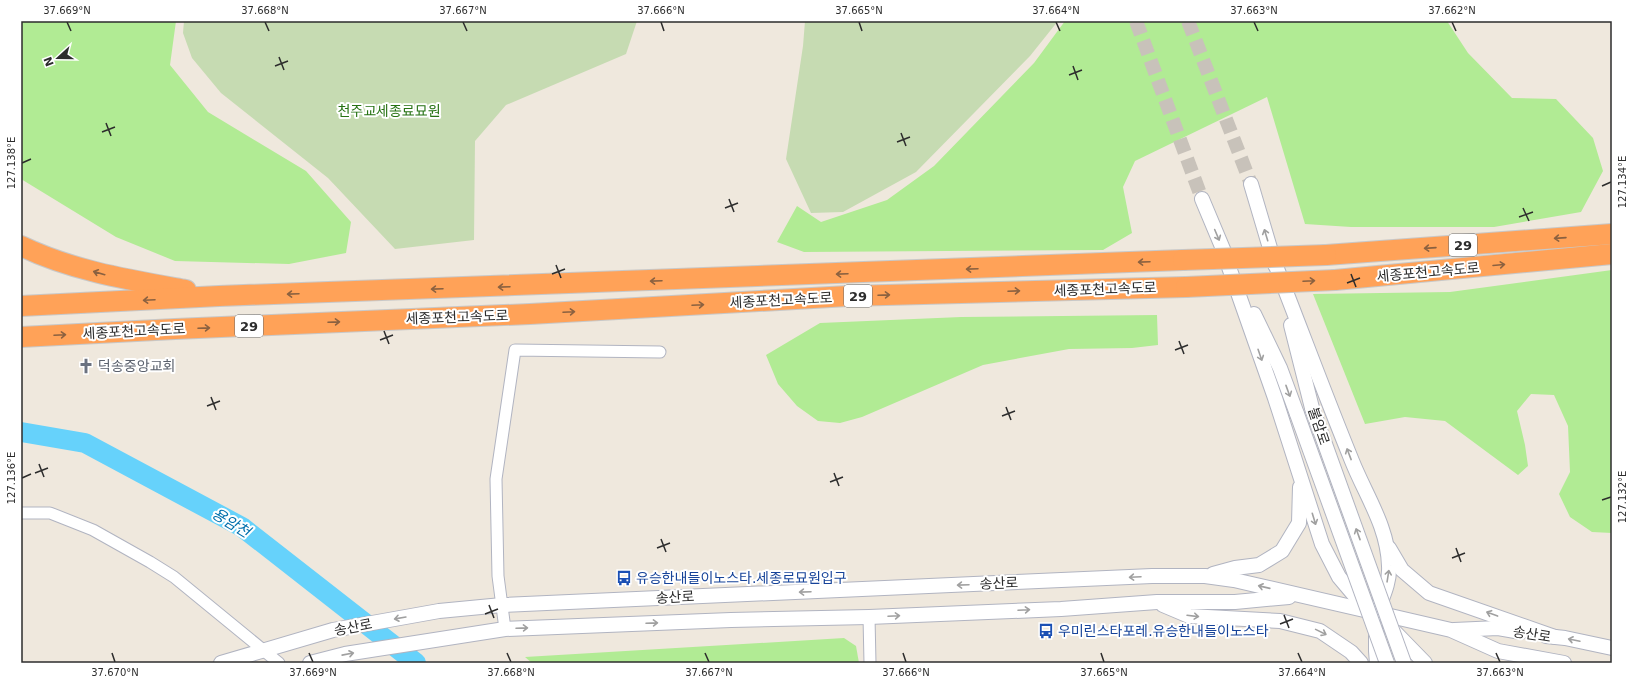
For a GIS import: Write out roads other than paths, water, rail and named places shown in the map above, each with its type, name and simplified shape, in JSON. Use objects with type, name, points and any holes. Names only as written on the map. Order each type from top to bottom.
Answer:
[{"type":"highway","name":"세종포천고속도로","points":[[21,306],[219,296],[532,286],[1183,260],[1326,256],[1605,234]]},
{"type":"highway","points":[[21,246],[45,258],[106,276],[219,296]]},
{"type":"highway","name":"세종포천고속도로","points":[[21,337],[175,329],[477,317],[848,296],[1186,287],[1335,280],[1607,255]]},
{"type":"street","name":"불암로","points":[[1250,184],[1274,261],[1312,408],[1404,663]]},
{"type":"street","name":"불암로","points":[[1202,199],[1224,253],[1280,368],[1388,663]]},
{"type":"street","points":[[1224,253],[1300,472],[1322,544],[1339,577],[1355,596],[1377,613],[1424,663]]},
{"type":"street","points":[[1274,261],[1353,463],[1376,512],[1386,543],[1390,567],[1386,588],[1377,613],[1377,663]]},
{"type":"street","points":[[505,629],[498,576],[496,479],[515,350],[660,352]]},
{"type":"street","points":[[1205,576],[1235,568],[1259,565],[1282,551],[1298,523],[1301,499],[1300,472]]},
{"type":"street","points":[[21,513],[50,513],[93,530],[150,562],[174,577],[279,663]]},
{"type":"street","points":[[1386,543],[1402,570],[1429,593],[1554,638]]},
{"type":"street","name":"송산로","points":[[221,663],[333,630],[439,611],[502,606],[1152,576],[1205,576],[1234,580],[1451,630],[1498,650],[1564,663]]},
{"type":"street","name":"송산로","points":[[310,663],[345,654],[505,629],[731,620],[869,618],[1061,609],[1157,602],[1236,602],[1302,596]]},
{"type":"street","points":[[1157,602],[1189,616],[1280,621],[1320,631],[1351,652],[1361,663]]},
{"type":"street","points":[[869,618],[870,663]]},
{"type":"street","name":"송산로","points":[[1451,630],[1498,628],[1612,648]]},
{"type":"waterway","name":"용암천","points":[[21,432],[85,443],[242,527],[416,663]]},
{"type":"tunnel","points":[[1136,21],[1202,199]]},
{"type":"tunnel","points":[[1188,21],[1251,184]]},
{"type":"place","name":"덕송중앙교회","points":[[86,366]]},
{"type":"place","name":"유승한내들이노스타.세종로묘원입구","points":[[624,578]]},
{"type":"place","name":"우미린스타포레.유승한내들이노스타","points":[[1046,631]]},
{"type":"park label","name":"천주교세종료묘원","points":[[389,111]]}]
